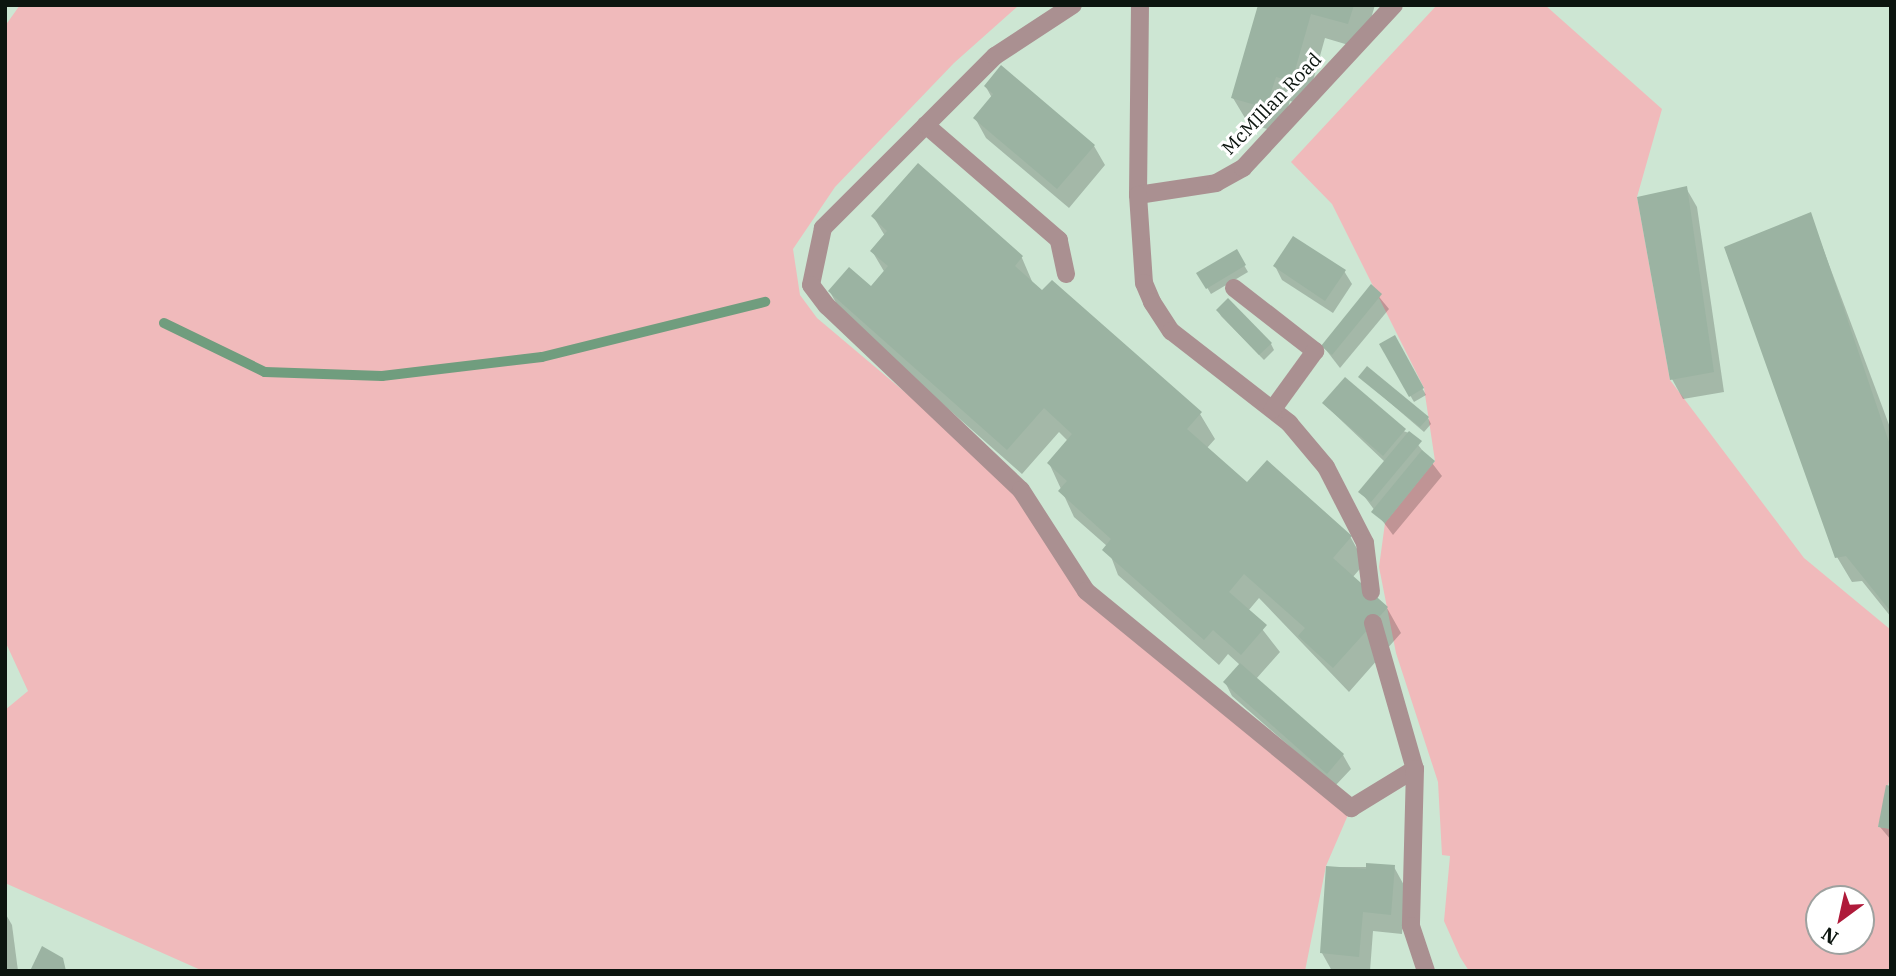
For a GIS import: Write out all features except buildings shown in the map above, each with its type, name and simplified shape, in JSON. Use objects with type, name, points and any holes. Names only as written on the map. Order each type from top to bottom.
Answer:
[{"type":"lane","points":[[1073,5],[995,56],[822,228],[812,256],[811,285],[827,306],[1021,490],[1086,591],[1351,808],[1415,769]]},
{"type":"lane","points":[[1140,5],[1138,195],[1144,284],[1152,302],[1207,364],[1273,410],[1345,496],[1365,543],[1371,592]]},
{"type":"lane","name":"McMIllan Road","points":[[1138,195],[1216,183],[1242,168],[1394,5]]},
{"type":"lane","points":[[926,125],[1059,240],[1066,274]]},
{"type":"lane","points":[[1234,288],[1315,351],[1273,410]]},
{"type":"lane","points":[[1373,623],[1415,769],[1411,926],[1426,971]]},
{"type":"shaded area","points":[[20,5],[1019,5],[954,63],[835,187],[793,249],[800,295],[817,318],[1021,490],[1086,591],[1351,808],[1326,866],[1305,971],[203,971],[5,883],[5,710],[28,691],[5,641],[5,26]]},
{"type":"shaded area","points":[[1437,5],[1545,5],[1662,109],[1637,197],[1670,380],[1804,558],[1891,630],[1891,773],[1878,827],[1891,829],[1891,971],[1469,971],[1444,921],[1450,856],[1442,855],[1438,782],[1396,653],[1379,567],[1385,523],[1435,461],[1424,388],[1332,204],[1291,162]]},
{"type":"waterway","points":[[164,323],[265,372],[382,376],[542,357],[765,302]]}]
